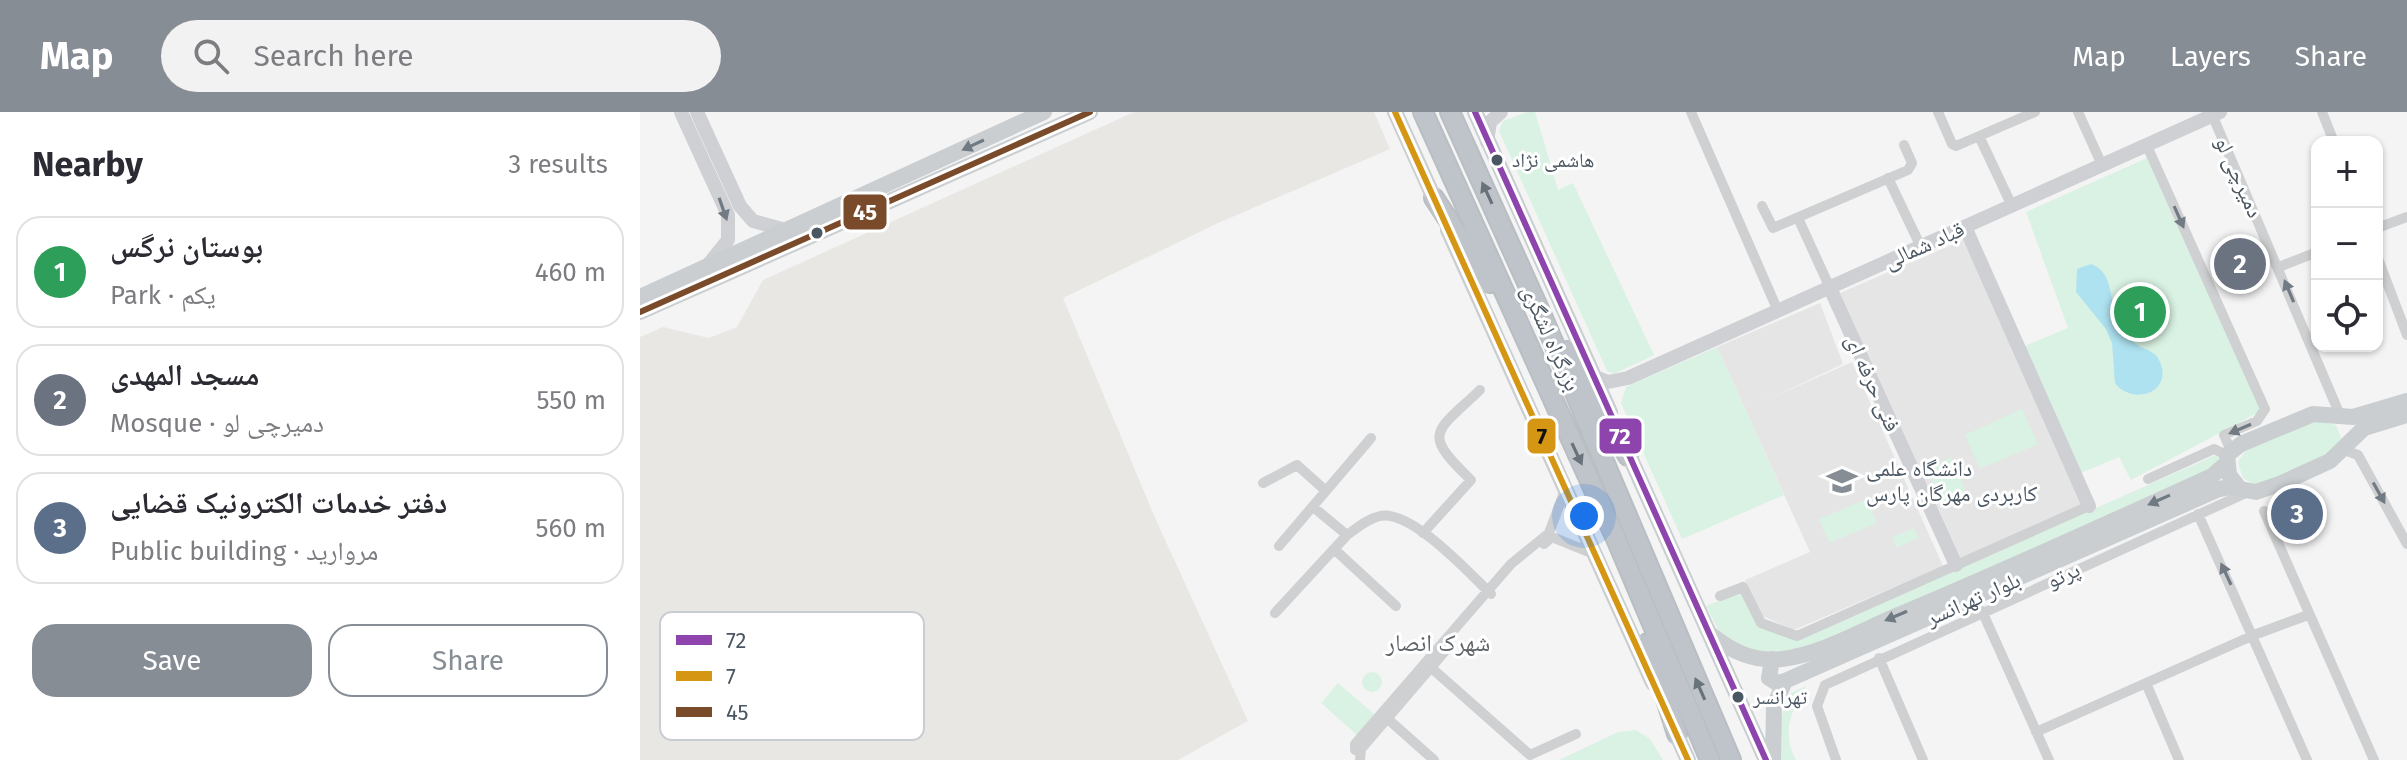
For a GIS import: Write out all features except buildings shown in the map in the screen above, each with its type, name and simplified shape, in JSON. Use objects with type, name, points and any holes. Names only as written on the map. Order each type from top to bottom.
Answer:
[{"type":"highway","name":"بزرگراه لشگری","points":[[1423,112],[1617,541],[1710,760]]},
{"type":"highway","name":"بزرگراه لشگری","points":[[1450,112],[1731,760]]},
{"type":"highway","points":[[1434,198],[1522,333]]},
{"type":"highway","points":[[1506,236],[1628,456]]},
{"type":"highway","points":[[1617,541],[1677,734]]},
{"type":"main road","points":[[641,300],[708,265],[1044,112]]},
{"type":"main road","points":[[641,300],[1090,112]]},
{"type":"main road","points":[[1395,112],[1688,760]]},
{"type":"main road","points":[[1475,112],[1766,760]]},
{"type":"main road","points":[[2407,401],[2359,416],[2340,415],[2348,444],[2364,428],[2407,415]]},
{"type":"main road","name":"بلوار تهرانسر","points":[[1708,632],[1735,653],[1772,659],[1807,653],[2003,571],[2212,476],[2228,456],[2308,415],[2324,412],[2340,415]]},
{"type":"main road","name":"بلوار تهرانسر","points":[[1785,681],[2219,489],[2282,483],[2330,461],[2348,444]]},
{"type":"main road","points":[[2228,456],[2242,489]]},
{"type":"main road","points":[[1772,659],[1769,678],[1777,683],[1785,681]]},
{"type":"main road","points":[[1773,760],[1774,706],[1785,681]]},
{"type":"street","points":[[681,112],[740,206],[753,221],[786,230]]},
{"type":"street","points":[[697,112],[728,215],[728,240],[708,265]]},
{"type":"street","points":[[1487,142],[1490,122],[1501,112]]},
{"type":"street","points":[[1691,112],[1778,311]]},
{"type":"street","points":[[1938,112],[1954,146],[2035,112]]},
{"type":"street","points":[[2078,112],[2102,165]]},
{"type":"street","points":[[2322,112],[2332,136]]},
{"type":"street","name":"قباد شمالی","points":[[1628,378],[2147,146],[2214,113]]},
{"type":"street","name":"دمیرچی لو","points":[[2214,113],[2340,415]]},
{"type":"street","points":[[1979,136],[2012,206]]},
{"type":"street","points":[[1762,206],[1773,228],[1798,218],[1912,167],[1904,145]]},
{"type":"street","points":[[2147,146],[2265,409],[2257,421],[2224,435],[2228,456]]},
{"type":"street","points":[[1888,178],[1921,247]]},
{"type":"street","points":[[2383,226],[2407,217]]},
{"type":"street","points":[[1798,218],[1830,288]]},
{"type":"street","points":[[1720,596],[1743,587],[1761,623],[1797,636],[2089,506],[1965,227]]},
{"type":"street","points":[[2279,267],[2311,254]]},
{"type":"street","points":[[2383,272],[2407,335]]},
{"type":"street","name":"فنی حرفه ای","points":[[1830,288],[1956,565]]},
{"type":"street","points":[[1595,377],[1608,382],[1628,378]]},
{"type":"street","points":[[1610,410],[1614,392],[1628,378]]},
{"type":"street","points":[[1423,533],[1471,480],[1441,451],[1437,438],[1440,428],[1480,390]]},
{"type":"street","points":[[1279,546],[1371,438]]},
{"type":"street","points":[[2348,444],[2358,455],[2407,544]]},
{"type":"street","points":[[2148,479],[2214,449],[2228,456]]},
{"type":"street","points":[[1263,483],[1297,465],[1326,491]]},
{"type":"street","points":[[1490,594],[1511,564],[1549,533],[1565,488]]},
{"type":"street","name":"پرتو","points":[[1836,760],[1817,706],[1825,685],[2198,514],[2242,489]]},
{"type":"street","points":[[1313,507],[1347,535]]},
{"type":"street","points":[[2264,511],[2374,760]]},
{"type":"street","points":[[2198,514],[2307,760]]},
{"type":"street","points":[[1275,613],[1347,535],[1361,524],[1381,516],[1404,519],[1490,594]]},
{"type":"street","points":[[1429,666],[1360,755],[1355,750],[1355,744],[1515,568],[1552,537],[1596,555]]},
{"type":"street","points":[[1334,549],[1396,606]]},
{"type":"street","points":[[1982,611],[2049,760]]},
{"type":"street","points":[[2036,732],[2254,635],[2308,615]]},
{"type":"street","points":[[1911,626],[1943,629]]},
{"type":"street","points":[[1879,658],[1923,760]]},
{"type":"street","points":[[1429,666],[1530,755],[1576,734]]},
{"type":"street","points":[[2146,683],[2179,760]]},
{"type":"street","points":[[1389,720],[1434,760]]},
{"type":"shaded area","points":[[1134,112],[1374,112],[1390,149],[1216,224],[1063,298],[1156,520],[1248,721],[1178,760],[640,760],[640,337],[663,327],[709,338],[737,327],[763,280]]},
{"type":"shaded area","points":[[1963,240],[2083,504],[1961,558],[1840,293]]},
{"type":"shaded area","name":"دانشگاه علمی کاربردی مهرگان پارس","points":[[1820,303],[1843,364],[1766,400],[1852,362],[1943,566],[1794,630],[1758,614],[1745,580],[1810,552],[1717,347]]},
{"type":"green space","points":[[1535,112],[1558,190],[1573,183],[1654,355],[1614,374],[1607,371],[1499,131],[1503,121]]},
{"type":"green space","points":[[2147,158],[2261,411],[2131,480],[2119,457],[2081,473],[2025,346],[2068,328],[2026,212]]},
{"type":"green space","points":[[1717,347],[1784,495],[1682,539],[1621,403],[1626,387]]},
{"type":"green space","points":[[2022,409],[2038,444],[1980,469],[1965,435]]},
{"type":"green space","points":[[2315,419],[2336,425],[2341,438],[2336,451],[2267,483],[2254,485],[2243,478],[2238,462],[2246,450]]},
{"type":"green space","points":[[2218,454],[2221,456],[2213,471],[1798,654],[1753,650],[1722,637],[1706,606],[1743,591],[1754,618],[1789,638],[1895,597]]},
{"type":"green space","points":[[1951,457],[1967,494],[1944,505],[1927,468]]},
{"type":"green space","points":[[1867,499],[1877,523],[1829,543],[1819,519]]},
{"type":"green space","points":[[1914,528],[1918,538],[1897,548],[1892,537]]},
{"type":"green space","points":[[1372,672],[1379,675],[1382,682],[1379,689],[1372,692],[1365,689],[1362,682],[1365,675]]},
{"type":"green space","points":[[1338,683],[1374,714],[1357,735],[1321,703]]},
{"type":"green space","points":[[1806,686],[1790,722],[1789,740],[1796,760],[1781,760],[1776,734],[1789,694]]},
{"type":"green space","points":[[1636,730],[1650,739],[1663,760],[1559,760],[1618,732]]},
{"type":"water","points":[[2091,264],[2104,274],[2115,311],[2128,336],[2156,355],[2160,362],[2161,382],[2149,393],[2131,394],[2115,383],[2112,343],[2106,329],[2076,292],[2077,269]]},
{"type":"transit line","name":"45","points":[[640,312],[1090,112]]},
{"type":"transit line","name":"7","points":[[1395,112],[1688,760]]},
{"type":"transit line","name":"72","points":[[1475,112],[1766,760]]},
{"type":"place","name":"هاشمی نژاد","points":[[1497,160]]},
{"type":"place","name":"مسجد المهدی","points":[[2240,264]]},
{"type":"place","name":"بوستان نرگس","points":[[2140,312]]},
{"type":"place","name":"دانشگاه علمی کاربردی مهرگان پارس","points":[[1842,481]]},
{"type":"place","name":"دفتر خدمات الکترونیک قضایی","points":[[2297,514]]},
{"type":"place","name":"تهرانسر","points":[[1738,697]]},
{"type":"district","name":"شهرک انصار","points":[[1438,643]]}]
